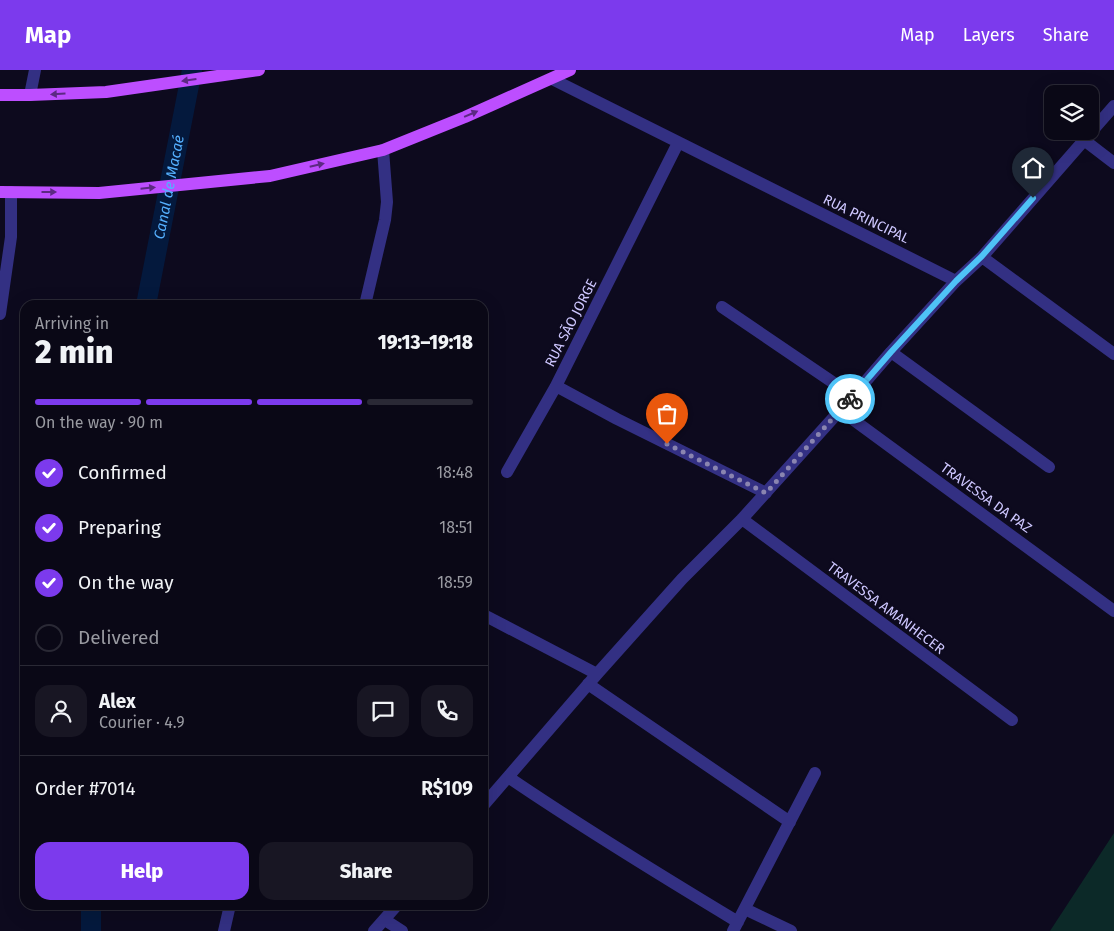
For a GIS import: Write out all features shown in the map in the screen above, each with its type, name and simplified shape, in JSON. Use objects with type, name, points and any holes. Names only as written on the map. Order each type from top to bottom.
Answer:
[{"type":"main road","points":[[0,95],[106,92],[259,70]]},
{"type":"main road","points":[[6,192],[99,193],[270,176],[383,150],[570,70]]},
{"type":"street","points":[[30,95],[35,70]]},
{"type":"street","name":"RUA PRINCIPAL","points":[[552,79],[956,281]]},
{"type":"street","points":[[1099,123],[1114,106]]},
{"type":"street","points":[[488,800],[592,679],[682,579],[766,493],[891,352],[956,281],[982,256],[1084,140],[1114,163]]},
{"type":"street","name":"RUA SÃO JORGE","points":[[678,143],[556,386],[618,420],[766,493]]},
{"type":"street","points":[[366,300],[386,211],[383,150]]},
{"type":"street","points":[[0,314],[11,237],[6,192]]},
{"type":"street","points":[[982,256],[1114,354]]},
{"type":"street","points":[[722,308],[853,396]]},
{"type":"street","points":[[891,352],[1049,467]]},
{"type":"street","points":[[507,472],[556,386]]},
{"type":"street","name":"TRAVESSA DA PAZ","points":[[840,410],[1114,611]]},
{"type":"street","name":"TRAVESSA AMANHECER","points":[[742,519],[1012,720]]},
{"type":"street","points":[[488,618],[592,679],[790,822]]},
{"type":"street","points":[[508,777],[736,927],[815,773]]},
{"type":"street","points":[[745,908],[791,931]]},
{"type":"street","points":[[224,931],[229,910]]},
{"type":"street","points":[[374,931],[393,910]]},
{"type":"street","points":[[384,920],[402,931]]},
{"type":"green space","points":[[1114,833],[1114,931],[1050,931]]},
{"type":"waterway","name":"Canal de Macaé","points":[[147,300],[192,70]]},
{"type":"waterway","name":"Canal de Macaé","points":[[91,910],[91,931]]},
{"type":"way so far","points":[[667,444],[766,493],[850,399]]},
{"type":"route","points":[[850,399],[1033,198]]}]
